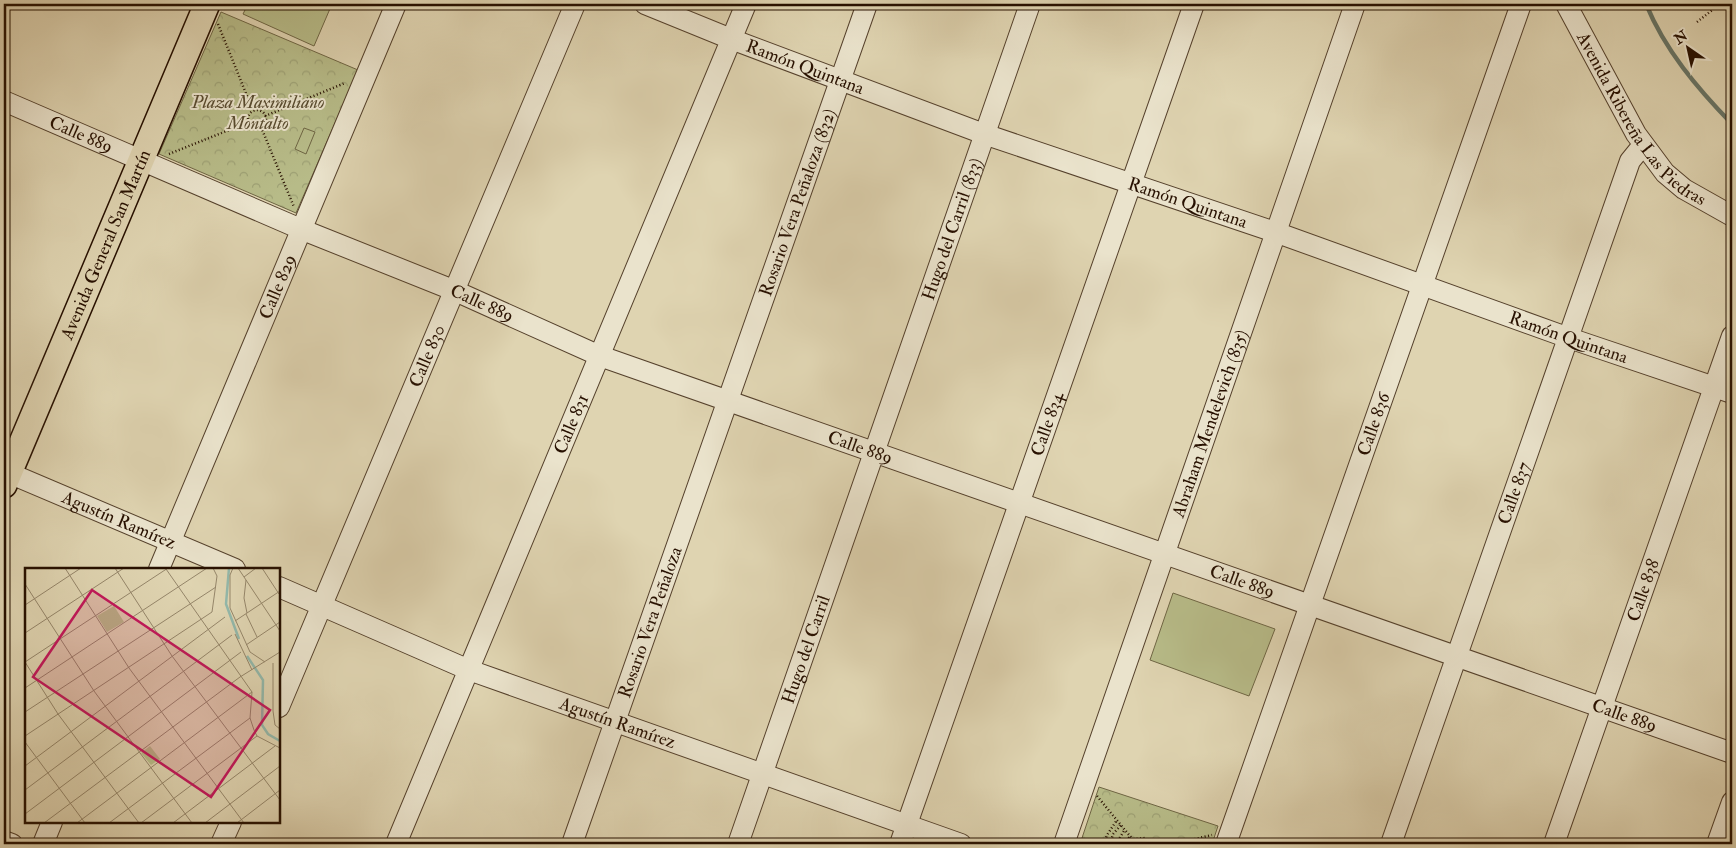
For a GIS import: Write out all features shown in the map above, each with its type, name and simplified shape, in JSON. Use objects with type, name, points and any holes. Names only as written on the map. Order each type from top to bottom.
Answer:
[{"type":"main road","name":"Avenida General San Martín","points":[[5,476],[212,13]]},
{"type":"street","name":"Calle 829","points":[[160,568],[396,4]]},
{"type":"street","name":"Calle 830","points":[[280,705],[575,4]]},
{"type":"street","name":"Ramón Quintana","points":[[645,4],[731,39],[984,134],[1275,232],[1569,338],[1724,390]]},
{"type":"street","name":"Calle 831","points":[[396,844],[746,4]]},
{"type":"street","name":"Rosario Vera Peñaloza (832)","points":[[727,401],[867,4]]},
{"type":"street","name":"Hugo del Carril (833)","points":[[874,453],[1030,4]]},
{"type":"street","name":"Calle 834","points":[[900,844],[1194,4]]},
{"type":"street","name":"Abraham Mendelevich (835)","points":[[1064,844],[1355,4]]},
{"type":"street","name":"Calle 836","points":[[1229,838],[1521,4]]},
{"type":"street","name":"Avenida Ribereña Las Piedras","points":[[1566,4],[1644,145],[1674,182],[1732,216]]},
{"type":"street","name":"Calle 889","points":[[4,101],[145,160],[303,230],[453,290],[600,356],[1732,753]]},
{"type":"street","name":"Calle 837","points":[[1391,844],[1458,658],[1630,161],[1644,145]]},
{"type":"street","name":"Calle 838","points":[[1554,844],[1600,707],[1724,390],[1732,336]]},
{"type":"street","name":"Rosario Vera Peñaloza","points":[[572,844],[727,401]]},
{"type":"street","name":"Hugo del Carril","points":[[738,844],[874,453]]},
{"type":"street","name":"Agustín Ramírez","points":[[5,476],[233,568]]},
{"type":"street","name":"Agustín Ramírez","points":[[280,587],[322,604],[469,670],[961,844]]},
{"type":"street","points":[[1717,844],[1732,802]]},
{"type":"street","points":[[42,844],[52,823]]},
{"type":"street","points":[[221,844],[230,823]]},
{"type":"street","points":[[4,841],[12,844]]},
{"type":"path","points":[[1697,22],[1720,4]]},
{"type":"path","points":[[212,13],[253,111]]},
{"type":"path","points":[[265,116],[368,73]]},
{"type":"path","points":[[253,111],[260,111],[265,116],[265,123],[261,127],[253,127],[249,122],[249,115],[253,111]]},
{"type":"path","points":[[145,160],[249,122]]},
{"type":"path","points":[[261,127],[303,230]]},
{"type":"path","points":[[1086,782],[1125,829],[1133,843],[1145,838],[1155,844]]},
{"type":"path","points":[[1104,844],[1106,835],[1117,820]]},
{"type":"path","points":[[1110,844],[1113,834],[1121,825]]},
{"type":"path","points":[[1116,844],[1125,829]]},
{"type":"path","points":[[1125,844],[1130,836]]},
{"type":"path","points":[[1174,844],[1229,838]]},
{"type":"green space","points":[[248,4],[332,4],[314,46],[243,14]]},
{"type":"green space","name":"Plaza Maximiliano Montalto","points":[[221,12],[358,70],[296,213],[159,154]]},
{"type":"green space","points":[[304,128],[315,132],[306,154],[295,149]]},
{"type":"green space","points":[[1173,593],[1275,629],[1249,696],[1150,660]]},
{"type":"green space","points":[[1099,787],[1218,826],[1212,844],[1080,844]]},
{"type":"waterway","points":[[1646,4],[1672,53],[1706,97],[1732,124]]}]
